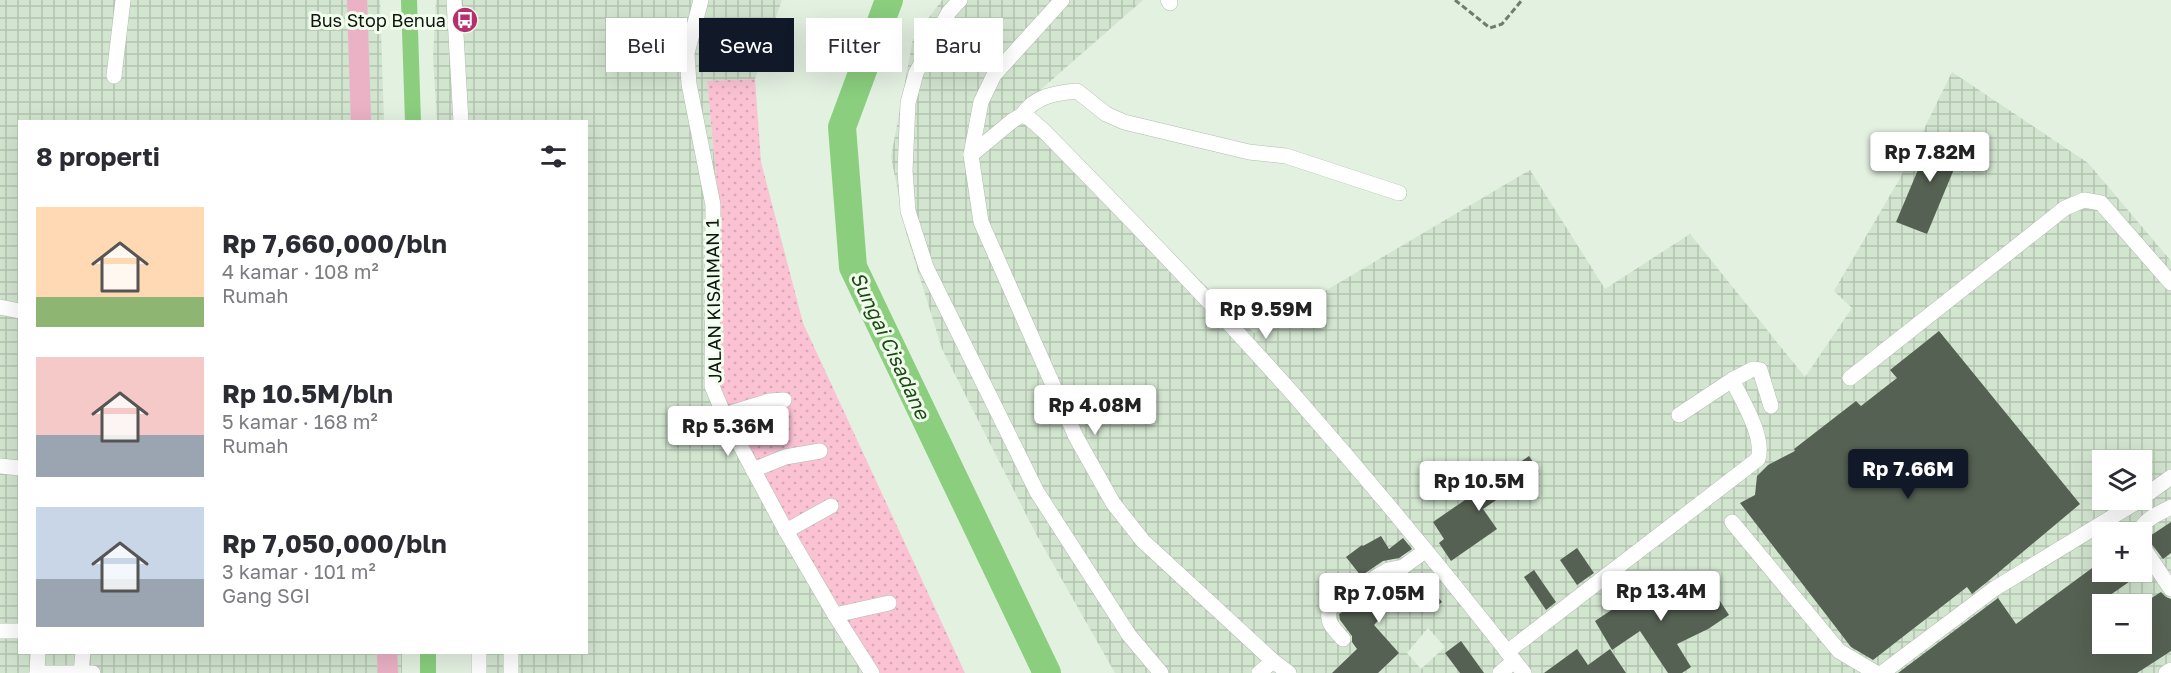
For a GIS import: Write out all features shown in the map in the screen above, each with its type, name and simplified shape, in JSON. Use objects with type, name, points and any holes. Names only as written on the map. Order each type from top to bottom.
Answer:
[{"type":"main road","points":[[357,0],[361,120]]},
{"type":"main road","points":[[387,654],[388,673]]},
{"type":"street","points":[[114,76],[123,0]]},
{"type":"street","points":[[454,0],[461,120]]},
{"type":"street","name":"JALAN KISAIMAN 1","points":[[701,0],[687,53],[688,74],[712,206],[712,386],[724,415],[786,531],[872,673]]},
{"type":"street","points":[[960,0],[949,12],[916,73],[908,103],[905,171],[908,211],[926,267],[1037,492],[1129,635],[1161,673]]},
{"type":"street","points":[[1062,0],[994,75],[981,102],[971,155],[981,222],[1076,437],[1113,502],[1143,541],[1289,673]]},
{"type":"street","points":[[971,155],[1022,115],[1029,104],[1054,93],[1077,91],[1106,114],[1124,122],[1249,152],[1286,156],[1399,193]]},
{"type":"street","points":[[1022,115],[1045,132],[1194,286],[1300,402],[1382,498],[1515,662]]},
{"type":"street","points":[[1850,378],[2065,208],[2084,200],[2101,203],[2171,284]]},
{"type":"street","points":[[0,307],[18,311]]},
{"type":"street","points":[[1679,415],[1753,369],[1760,370],[1772,406]]},
{"type":"street","points":[[1500,673],[1758,459],[1760,447],[1748,413],[1732,380]]},
{"type":"street","points":[[724,415],[769,401],[784,400]]},
{"type":"street","points":[[753,470],[785,457],[820,452]]},
{"type":"street","points":[[0,466],[18,468]]},
{"type":"street","points":[[2152,491],[2171,477]]},
{"type":"street","points":[[786,531],[831,507]]},
{"type":"street","points":[[2146,522],[2171,507]]},
{"type":"street","points":[[1882,673],[1994,589],[2123,510]]},
{"type":"street","points":[[1732,522],[1839,651],[1876,673]]},
{"type":"street","points":[[1343,639],[1330,624],[1328,617],[1330,608],[1388,570],[1403,567],[1425,551]]},
{"type":"street","points":[[2152,561],[2171,589]]},
{"type":"street","points":[[835,615],[889,603]]},
{"type":"street","points":[[0,631],[18,631]]},
{"type":"street","points":[[38,654],[37,673],[93,673]]},
{"type":"street","points":[[81,673],[83,654]]},
{"type":"street","points":[[478,654],[479,673]]},
{"type":"street","points":[[511,654],[511,673]]},
{"type":"street","points":[[1259,673],[1274,661]]},
{"type":"street","points":[[2166,673],[2171,670]]},
{"type":"path","points":[[1455,0],[1490,28],[1502,24],[1522,0]]},
{"type":"shaded area","points":[[0,0],[380,0],[384,120],[18,120],[18,654],[402,654],[402,673],[0,673]]},
{"type":"shaded area","points":[[436,0],[782,0],[776,18],[699,18],[699,72],[757,72],[755,79],[707,81],[719,205],[711,406],[834,629],[864,673],[474,673],[472,654],[588,654],[588,120],[437,120],[433,57]]},
{"type":"shaded area","points":[[942,0],[1143,0],[1022,106],[1254,333],[1530,170],[1605,289],[1690,234],[1805,377],[1852,308],[1834,291],[1899,180],[1952,72],[2088,163],[2171,261],[2171,673],[1115,673],[1035,532],[942,349],[907,236],[891,157],[914,38],[914,72],[1003,72],[1003,18],[929,18]],"holes":[[[1428,628],[1445,647],[1421,669],[1407,653]]]},
{"type":"shaded area","points":[[755,79],[761,162],[803,323],[965,673],[864,673],[834,629],[711,406],[719,205],[707,81]]},
{"type":"building","points":[[1934,132],[1964,145],[1927,234],[1896,222]]},
{"type":"building","points":[[1939,331],[2080,504],[1972,594],[1967,587],[1873,660],[1851,647],[1740,503],[1755,495],[1757,476],[1768,465],[1795,451],[1794,449],[1856,401],[1861,406],[1897,378],[1890,370]]},
{"type":"building","points":[[1529,456],[1539,471],[1483,509],[1497,529],[1451,561],[1439,543],[1444,539],[1433,522]]},
{"type":"building","points":[[2171,522],[2171,553],[2163,559],[2152,545],[2152,535]]},
{"type":"building","points":[[1381,536],[1389,549],[1403,538],[1412,549],[1399,558],[1383,561],[1361,576],[1346,557],[1362,545]]},
{"type":"building","points":[[1577,548],[1594,573],[1577,585],[1560,560]]},
{"type":"building","points":[[2092,568],[2092,582],[2129,582],[2112,594],[2092,594],[2092,654],[2152,654],[2152,598],[2161,592],[2171,599],[2171,651],[2137,673],[1898,673],[1998,598],[2016,624]]},
{"type":"building","points":[[1534,570],[1556,602],[1546,610],[1524,577]]},
{"type":"building","points":[[1409,575],[1421,588],[1427,583],[1442,602],[1430,612],[1415,594],[1396,610],[1392,606],[1374,625],[1399,653],[1378,673],[1332,673],[1357,649],[1352,642],[1352,636],[1340,620],[1339,614],[1392,579]]},
{"type":"building","points":[[1642,581],[1654,597],[1666,588],[1680,607],[1710,586],[1729,615],[1708,629],[1677,644],[1691,667],[1682,673],[1668,673],[1640,631],[1612,650],[1595,621],[1613,609],[1608,602],[1623,591],[1625,594]]},
{"type":"building","points":[[1461,641],[1484,673],[1460,673],[1445,653]]},
{"type":"building","points":[[1577,649],[1588,665],[1610,649],[1626,673],[1544,673]]},
{"type":"waterway","points":[[409,0],[413,120]]},
{"type":"waterway","name":"Sungai Cisadane","points":[[889,0],[842,127],[853,267],[1047,673]]},
{"type":"waterway","points":[[428,654],[428,673]]},
{"type":"place","name":"Bus Stop Benua","points":[[465,20]]}]
